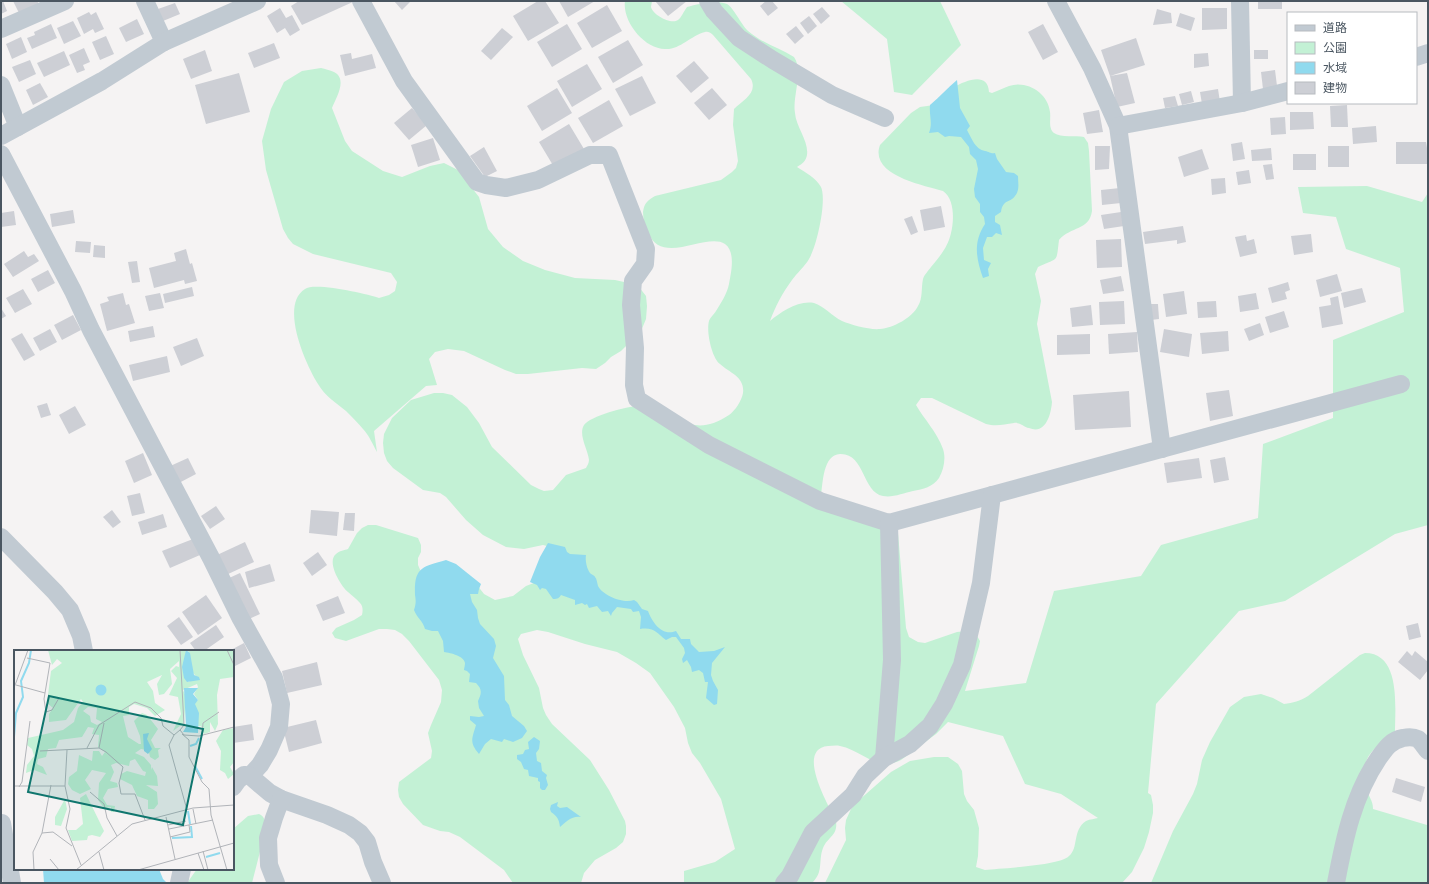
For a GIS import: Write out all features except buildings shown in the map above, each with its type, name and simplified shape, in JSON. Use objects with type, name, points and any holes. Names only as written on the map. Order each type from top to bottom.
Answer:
[{"type":"street","points":[[1,29],[65,1]]},
{"type":"street","points":[[145,1],[164,42]]},
{"type":"street","points":[[1,136],[102,81],[164,42],[257,1]]},
{"type":"street","points":[[361,1],[404,81],[477,182],[506,188],[538,180],[590,155],[609,155],[646,249],[645,264],[633,281],[631,305],[635,348],[634,386],[637,399],[709,445],[820,501],[889,523],[1401,384]]},
{"type":"street","points":[[708,1],[739,38],[832,95],[885,118]]},
{"type":"street","points":[[1056,1],[1092,68],[1118,126],[1162,449]]},
{"type":"street","points":[[1240,1],[1242,103]]},
{"type":"street","points":[[1417,57],[1428,54]]},
{"type":"street","points":[[1,85],[18,127]]},
{"type":"street","points":[[1118,126],[1242,103],[1287,91]]},
{"type":"street","points":[[1,154],[73,291],[91,330],[212,558],[240,617],[274,678],[281,704],[279,727],[269,750],[250,776]]},
{"type":"street","points":[[784,883],[790,876],[813,832],[853,795],[865,776],[884,758],[910,744],[930,726],[944,704],[962,665],[981,583],[992,495]]},
{"type":"street","points":[[884,758],[892,660],[889,523]]},
{"type":"street","points":[[1,537],[55,592],[70,610],[81,636],[84,650]]},
{"type":"street","points":[[1336,883],[1344,843],[1355,804],[1370,770],[1387,746],[1398,739],[1408,737],[1418,739],[1428,751]]},
{"type":"street","points":[[234,785],[244,775],[250,776],[281,800],[349,824],[360,833],[367,842],[373,862],[382,883]]},
{"type":"street","points":[[276,883],[269,865],[268,838],[281,800]]},
{"type":"street","points":[[6,822],[12,883]]},
{"type":"street","points":[[179,883],[182,870]]},
{"type":"green space","points":[[625,1],[652,1],[652,10],[659,16],[671,21],[678,20],[687,7],[713,2],[727,4],[732,8],[748,31],[765,42],[794,57],[797,63],[798,77],[795,113],[806,144],[807,155],[806,159],[797,167],[813,178],[821,187],[823,193],[822,212],[818,234],[812,253],[807,262],[785,290],[770,321],[779,314],[796,305],[802,303],[814,303],[818,304],[846,323],[866,328],[880,329],[891,327],[902,322],[911,315],[920,303],[922,282],[924,277],[943,251],[950,238],[953,222],[952,205],[950,199],[943,191],[911,182],[890,171],[882,164],[879,155],[880,145],[911,113],[920,107],[934,105],[972,148],[980,163],[992,229],[984,158],[960,132],[954,87],[975,79],[985,82],[988,86],[989,92],[992,93],[1009,86],[1023,85],[1029,87],[1036,90],[1045,99],[1050,112],[1051,129],[1054,133],[1057,135],[1081,136],[1084,137],[1088,143],[1092,211],[1090,217],[1083,225],[1069,232],[1059,240],[1057,256],[1055,259],[1038,267],[1035,274],[1041,301],[1037,324],[1052,402],[1049,417],[1043,426],[1040,429],[1035,429],[1016,423],[990,425],[932,398],[921,398],[916,405],[937,437],[944,452],[944,464],[942,471],[934,484],[894,496],[883,496],[876,493],[871,488],[854,460],[848,455],[840,454],[830,459],[823,477],[821,495],[898,533],[906,628],[909,637],[918,642],[925,643],[957,632],[967,631],[977,636],[980,641],[979,646],[965,691],[1026,683],[1054,591],[1141,576],[1161,545],[1258,518],[1263,444],[1333,418],[1333,340],[1404,312],[1400,268],[1346,249],[1336,217],[1303,213],[1298,187],[1367,186],[1422,202],[1428,193],[1428,525],[1395,534],[1285,601],[1239,611],[1156,704],[1148,793],[1151,795],[1153,813],[1144,848],[1132,872],[1122,883],[825,883],[846,840],[846,820],[851,809],[891,772],[910,761],[934,757],[948,757],[958,764],[962,771],[964,794],[974,810],[979,828],[976,867],[985,870],[1042,864],[1063,859],[1072,853],[1077,834],[1082,825],[1088,820],[1098,818],[1061,794],[1025,784],[1003,736],[948,722],[936,734],[901,760],[892,763],[880,763],[852,750],[838,746],[828,746],[819,749],[814,757],[814,767],[817,779],[836,821],[836,830],[823,848],[818,875],[812,883],[684,883],[684,871],[715,862],[735,849],[721,799],[700,763],[692,753],[685,728],[674,707],[650,673],[617,652],[537,630],[521,634],[518,639],[523,655],[539,688],[543,708],[552,724],[590,760],[609,790],[625,821],[626,834],[623,842],[616,848],[595,860],[584,873],[581,883],[513,883],[504,870],[460,837],[449,832],[440,831],[423,825],[403,804],[399,797],[399,782],[431,758],[432,751],[428,733],[441,702],[442,690],[439,680],[409,641],[395,630],[379,629],[346,641],[335,638],[332,633],[336,628],[362,615],[363,610],[361,604],[345,589],[338,579],[334,568],[333,558],[339,552],[348,549],[357,533],[368,525],[376,525],[418,538],[421,545],[421,552],[418,558],[418,565],[422,574],[464,655],[514,734],[465,594],[477,585],[484,594],[495,600],[513,596],[526,586],[539,581],[559,549],[543,545],[524,549],[506,547],[483,535],[466,520],[446,497],[440,493],[423,490],[393,468],[387,461],[383,443],[384,434],[392,418],[411,400],[434,393],[452,395],[467,407],[479,423],[492,447],[531,485],[544,491],[553,490],[566,475],[586,468],[589,460],[582,429],[584,425],[594,418],[620,409],[641,406],[685,423],[694,425],[710,424],[719,421],[734,411],[743,393],[742,383],[739,379],[720,364],[714,356],[708,332],[710,320],[727,291],[731,274],[731,252],[725,244],[717,241],[684,247],[663,247],[654,242],[648,232],[644,222],[643,212],[644,206],[647,202],[655,196],[721,180],[736,168],[738,161],[733,125],[734,109],[748,96],[753,88],[753,84],[751,79],[709,32],[695,36],[670,49],[657,48],[649,44],[642,39],[631,25],[625,9]]},
{"type":"green space","points":[[841,1],[940,1],[961,45],[912,95],[894,92],[887,39]]},
{"type":"green space","points":[[321,68],[334,72],[340,79],[340,89],[332,108],[345,141],[352,151],[383,171],[402,177],[430,166],[444,163],[458,170],[479,197],[488,229],[503,247],[523,261],[545,270],[575,278],[615,280],[639,287],[646,296],[647,306],[646,319],[641,331],[621,351],[596,369],[582,368],[516,374],[464,351],[448,349],[435,352],[429,359],[437,385],[426,386],[374,431],[377,452],[365,431],[346,411],[327,396],[318,384],[307,363],[297,335],[294,308],[298,297],[305,289],[311,287],[341,289],[379,298],[389,295],[395,291],[397,282],[391,273],[313,254],[293,244],[283,229],[266,170],[262,141],[271,109],[284,82],[302,71]]},
{"type":"green space","points":[[1365,653],[1377,655],[1385,662],[1394,683],[1395,696],[1395,732],[1369,755],[1365,768],[1366,788],[1373,809],[1427,825],[1428,883],[1151,883],[1173,831],[1193,794],[1197,784],[1202,760],[1210,742],[1230,707],[1244,697],[1261,694],[1284,704],[1299,700],[1308,696],[1360,655]]},
{"type":"green space","points":[[261,815],[264,818],[266,828],[252,883],[187,883],[196,870],[234,870],[234,828],[248,816]]},
{"type":"water","points":[[957,80],[960,108],[970,126],[967,130],[974,143],[982,150],[995,153],[997,159],[1006,172],[1014,173],[1018,176],[1017,194],[1003,205],[1001,212],[995,216],[995,222],[1000,225],[1002,235],[996,233],[992,237],[987,237],[983,248],[984,260],[991,263],[988,269],[989,276],[983,278],[977,257],[977,244],[985,224],[984,217],[980,212],[980,204],[975,197],[974,189],[978,169],[976,160],[970,154],[969,147],[961,137],[945,137],[938,132],[929,133],[931,126],[930,105]]},
{"type":"water","points":[[548,543],[565,547],[567,552],[570,554],[586,555],[588,569],[597,580],[598,586],[604,593],[620,600],[634,600],[642,609],[648,611],[652,620],[658,627],[666,632],[676,631],[681,639],[690,639],[691,644],[699,652],[714,651],[725,647],[712,663],[711,675],[718,690],[717,704],[714,705],[706,698],[708,682],[705,682],[703,673],[699,670],[692,672],[687,660],[683,663],[682,659],[685,653],[684,648],[676,637],[666,640],[652,630],[640,629],[641,617],[639,611],[633,612],[631,609],[617,607],[611,616],[608,611],[602,612],[597,606],[589,608],[587,604],[585,605],[582,603],[575,605],[575,600],[561,595],[556,599],[553,599],[546,589],[542,588],[540,590],[537,585],[530,582],[540,557]]},
{"type":"water","points":[[446,560],[456,564],[481,584],[478,594],[470,594],[472,602],[477,610],[480,624],[494,639],[496,646],[493,658],[504,676],[505,700],[509,705],[512,716],[524,726],[527,731],[522,738],[513,742],[504,739],[502,742],[491,739],[485,744],[479,754],[472,740],[476,725],[470,720],[470,716],[484,716],[479,708],[478,701],[481,693],[480,689],[476,683],[469,682],[470,674],[464,670],[465,663],[462,658],[457,655],[444,652],[443,641],[438,631],[425,629],[414,610],[416,602],[415,586],[418,573],[431,564]]},
{"type":"water","points":[[534,737],[540,741],[539,749],[536,753],[537,761],[541,763],[542,771],[547,775],[546,778],[548,785],[545,790],[540,788],[538,778],[529,776],[528,770],[524,769],[521,762],[517,759],[517,755],[523,754],[525,750],[529,749],[528,742]]},
{"type":"water","points":[[558,802],[557,806],[560,808],[567,807],[581,817],[572,818],[560,827],[557,818],[550,809],[551,805]]},
{"type":"water","points":[[43,870],[159,870],[163,879],[167,883],[44,883]]}]
